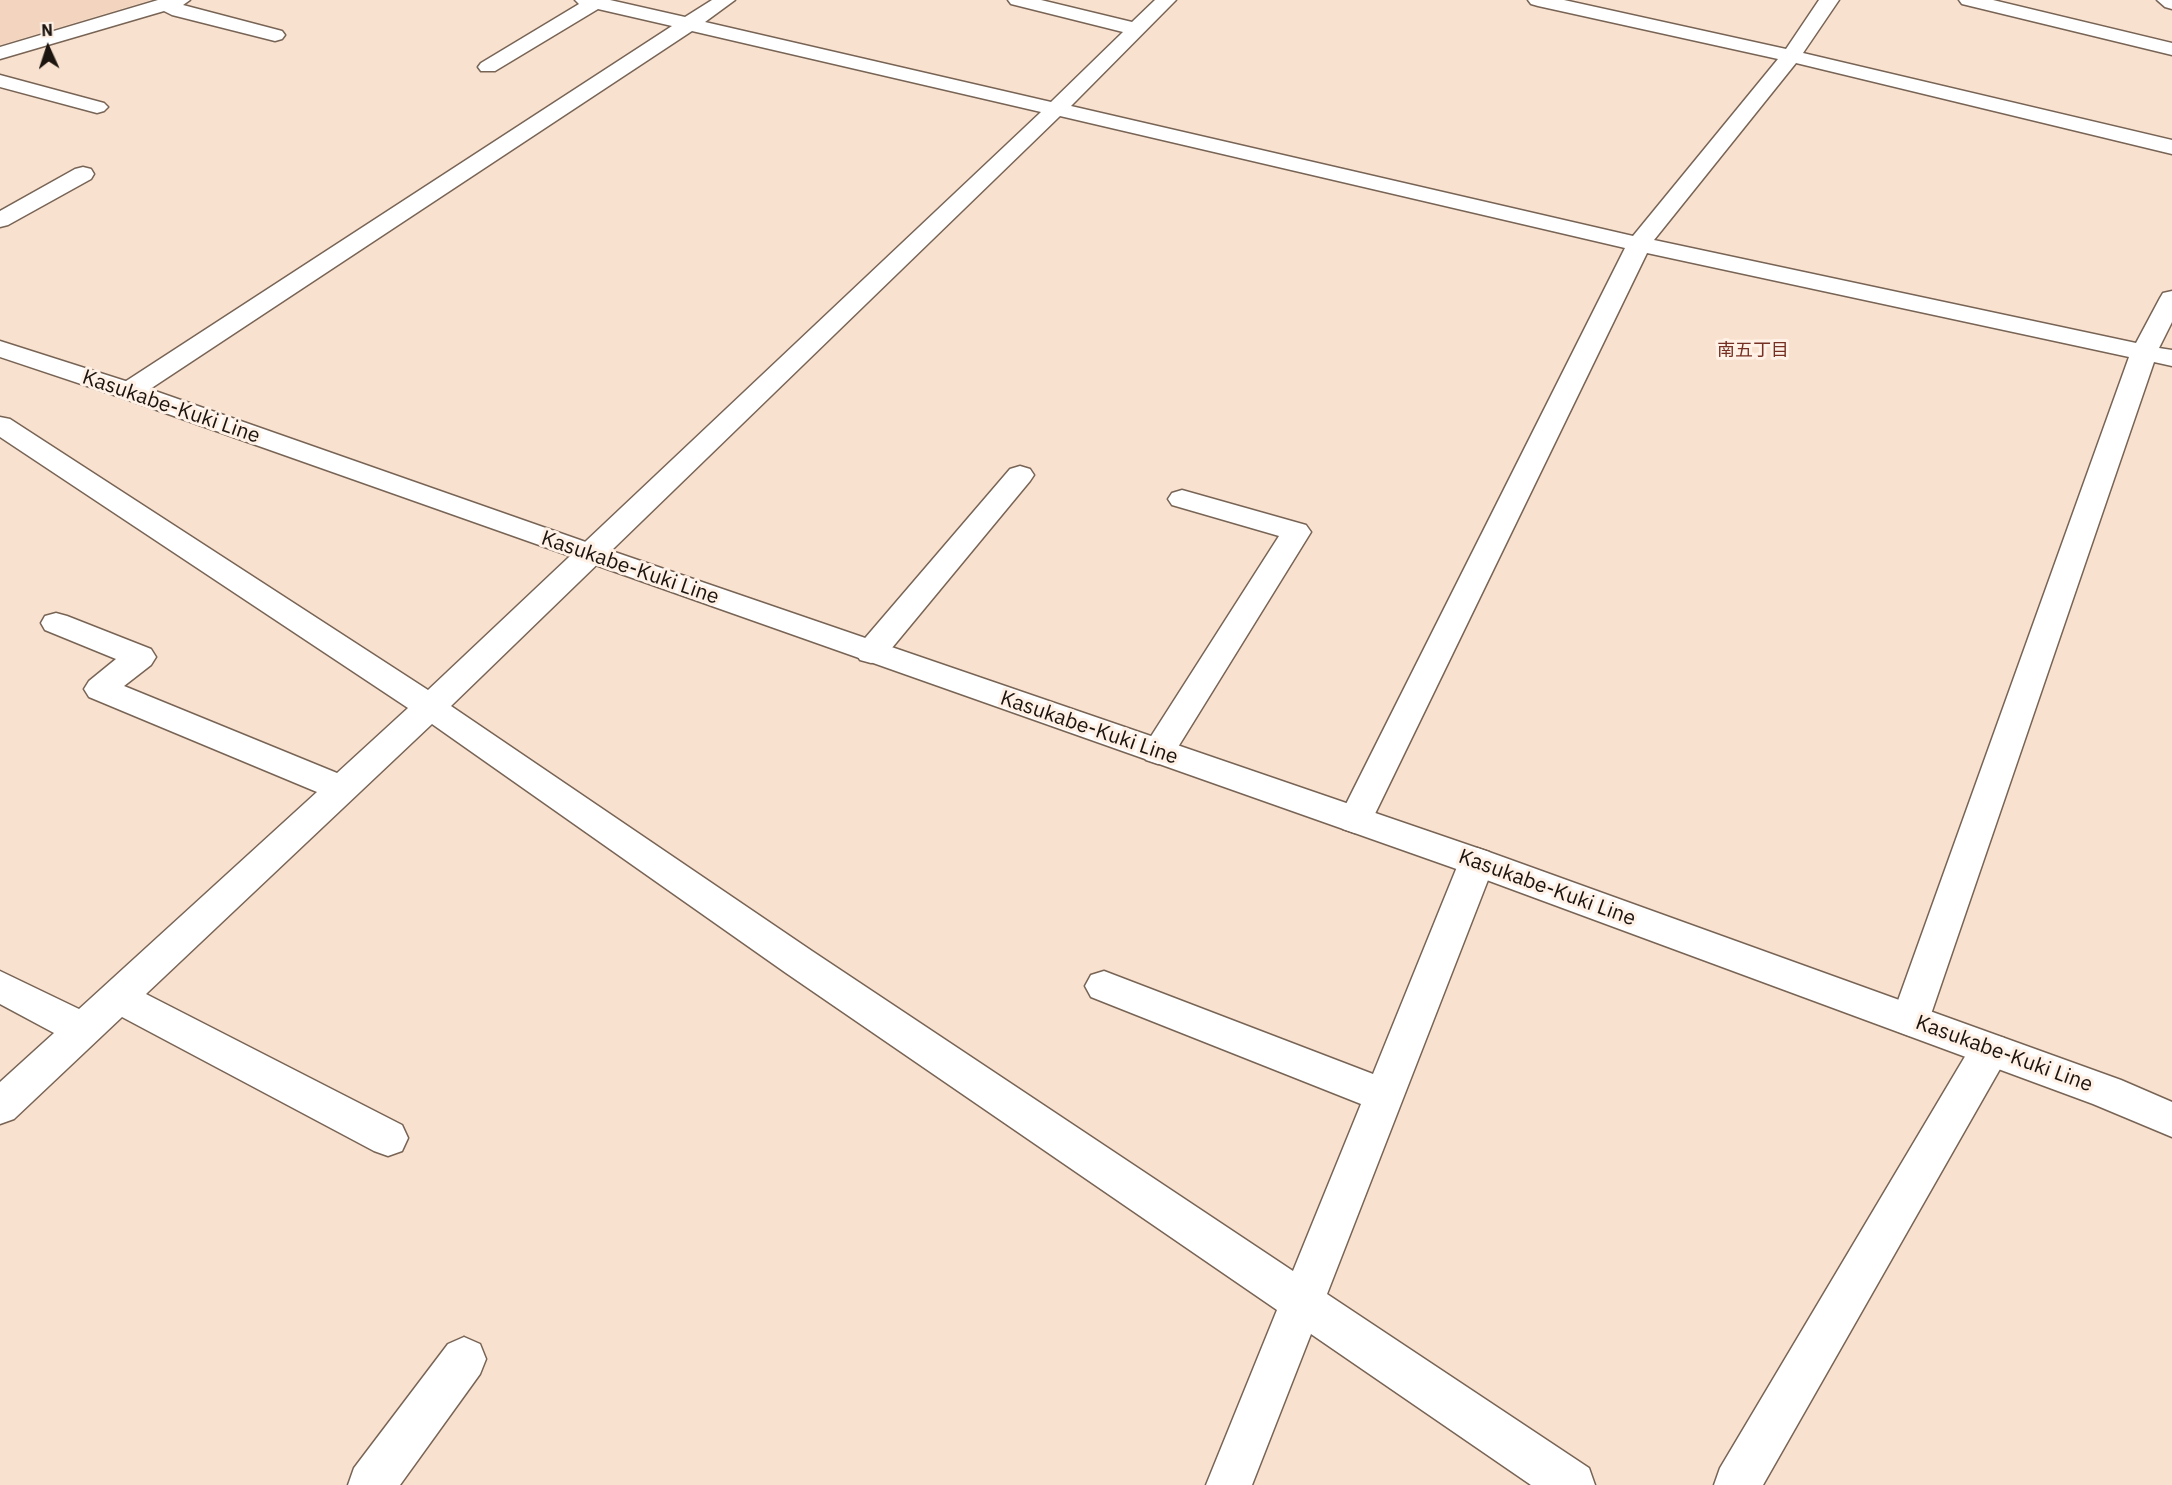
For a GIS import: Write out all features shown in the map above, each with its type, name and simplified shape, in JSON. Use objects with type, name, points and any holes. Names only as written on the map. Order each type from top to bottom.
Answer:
[{"type":"street","points":[[129,391],[725,0]]},
{"type":"street","points":[[1018,0],[1135,29]]},
{"type":"street","points":[[0,1107],[430,707],[1057,108],[1166,0]]},
{"type":"street","points":[[1538,0],[1791,56],[2172,147]]},
{"type":"street","points":[[1354,820],[1639,244],[1791,56],[1829,0]]},
{"type":"street","points":[[1969,0],[2172,49]]},
{"type":"street","points":[[2167,0],[2172,3]]},
{"type":"street","points":[[488,68],[591,1],[690,22],[1639,244],[2158,355]]},
{"type":"street","points":[[0,53],[173,2],[179,11],[275,35]]},
{"type":"street","points":[[0,81],[97,107]]},
{"type":"street","points":[[0,219],[83,174]]},
{"type":"street","points":[[1910,1020],[2158,355],[2172,298]]},
{"type":"street","name":"Kasukabe-Kuki Line","points":[[0,349],[129,391],[590,554],[1477,862],[2107,1092],[2172,1120]]},
{"type":"street","points":[[0,425],[430,707],[799,962],[1572,1485]]},
{"type":"street","points":[[871,652],[1020,475]]},
{"type":"street","points":[[1158,752],[1296,532],[1182,500]]},
{"type":"street","points":[[56,623],[140,657],[100,689],[342,789]]},
{"type":"street","points":[[1229,1485],[1477,862]]},
{"type":"street","points":[[0,986],[84,1030]]},
{"type":"street","points":[[1104,986],[1384,1096]]},
{"type":"street","points":[[119,998],[388,1138]]},
{"type":"street","points":[[1737,1485],[1990,1050]]},
{"type":"street","points":[[371,1485],[464,1359]]},
{"type":"shaded area","points":[[0,0],[151,0],[0,45]]},
{"type":"district","name":"南五丁目","points":[[1753,351]]}]
